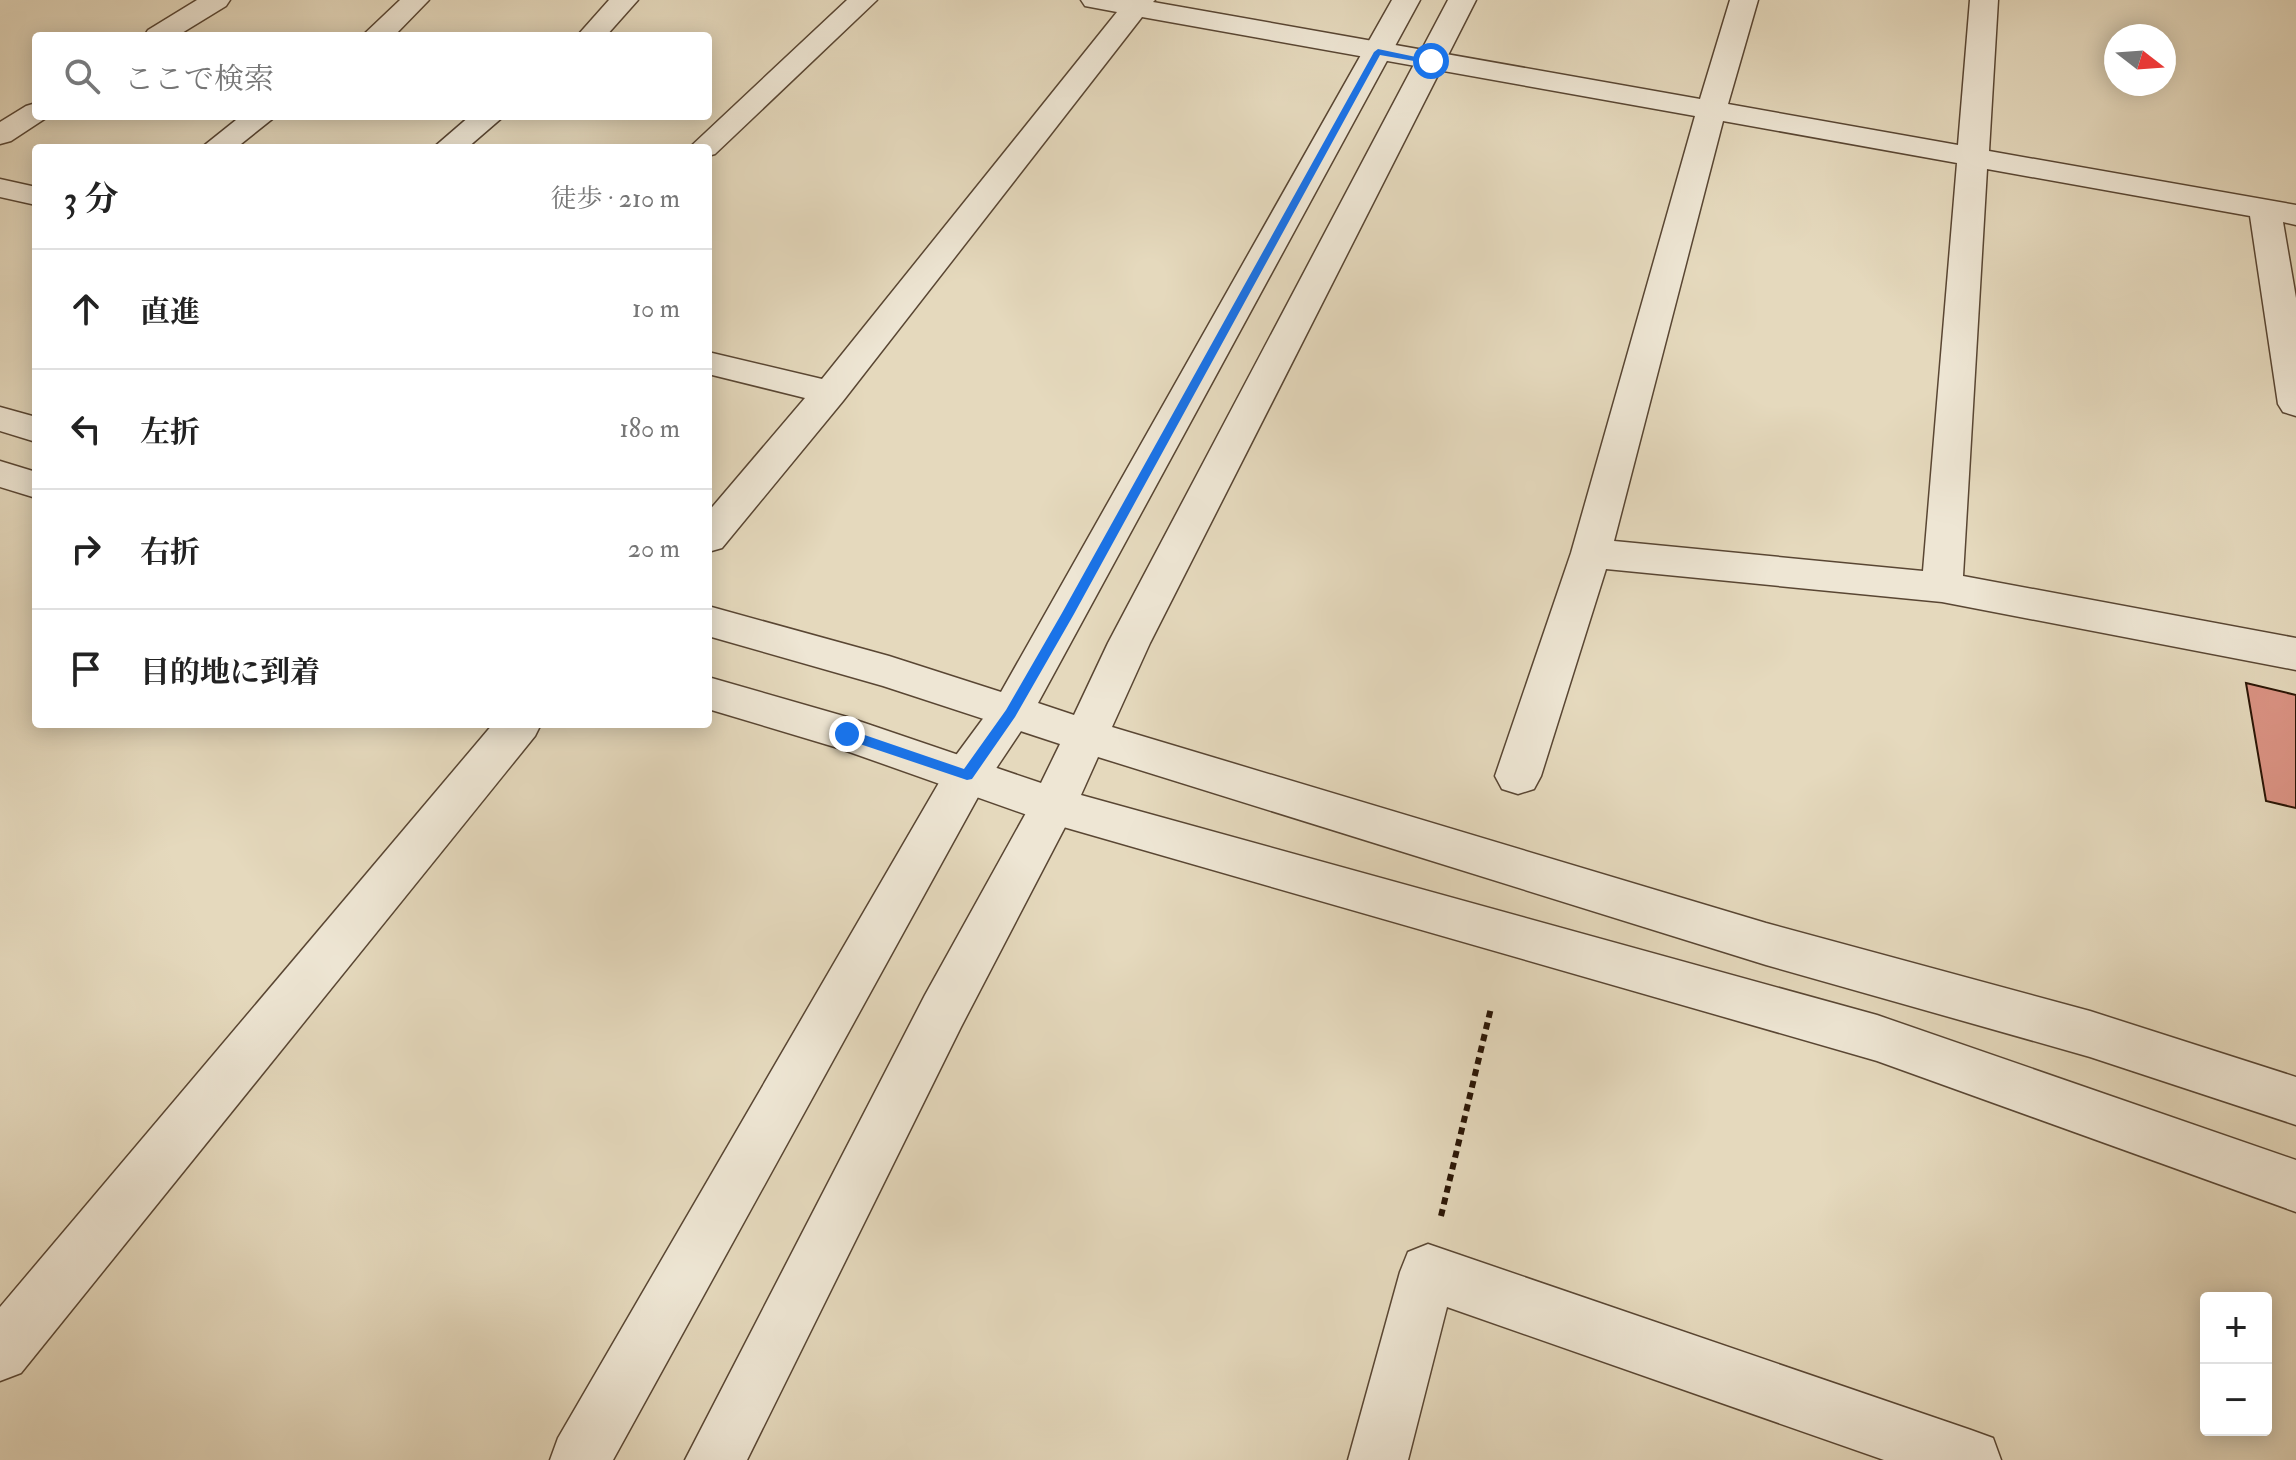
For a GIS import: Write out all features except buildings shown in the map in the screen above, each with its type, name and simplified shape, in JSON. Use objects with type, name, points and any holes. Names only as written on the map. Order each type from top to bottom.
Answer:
[{"type":"street","points":[[164,32],[216,0]]},
{"type":"street","points":[[382,32],[415,0]]},
{"type":"street","points":[[595,32],[624,0]]},
{"type":"street","points":[[708,144],[863,0]]},
{"type":"street","points":[[1095,0],[1138,4],[1378,52],[2280,212],[2296,404]]},
{"type":"street","points":[[580,1460],[967,775],[1011,713],[1406,0]]},
{"type":"street","points":[[715,1460],[943,1011],[1053,806],[1129,643],[1462,0]]},
{"type":"street","points":[[1518,776],[1591,553],[1744,0]]},
{"type":"street","points":[[1942,587],[1984,0]]},
{"type":"street","points":[[712,533],[830,393],[1138,4]]},
{"type":"street","points":[[0,135],[32,115]]},
{"type":"street","points":[[222,144],[255,120]]},
{"type":"street","points":[[453,144],[484,120]]},
{"type":"street","points":[[0,188],[32,195]]},
{"type":"street","points":[[712,364],[830,393]]},
{"type":"street","points":[[0,419],[32,429]]},
{"type":"street","points":[[0,474],[32,484]]},
{"type":"street","points":[[1591,553],[1942,587],[2296,654]]},
{"type":"street","points":[[712,622],[889,672],[1200,773],[1766,944],[2090,1034],[2296,1101]]},
{"type":"street","points":[[712,694],[967,775],[1053,806],[1877,1038],[2296,1186]]},
{"type":"street","points":[[0,1352],[516,728]]},
{"type":"street","points":[[1378,1460],[1428,1272],[1879,1444],[1971,1460]]},
{"type":"path","points":[[1428,1272],[1491,1008]]},
{"type":"route","points":[[847,734],[967,775],[1011,713],[1378,52],[1431,61]]}]
